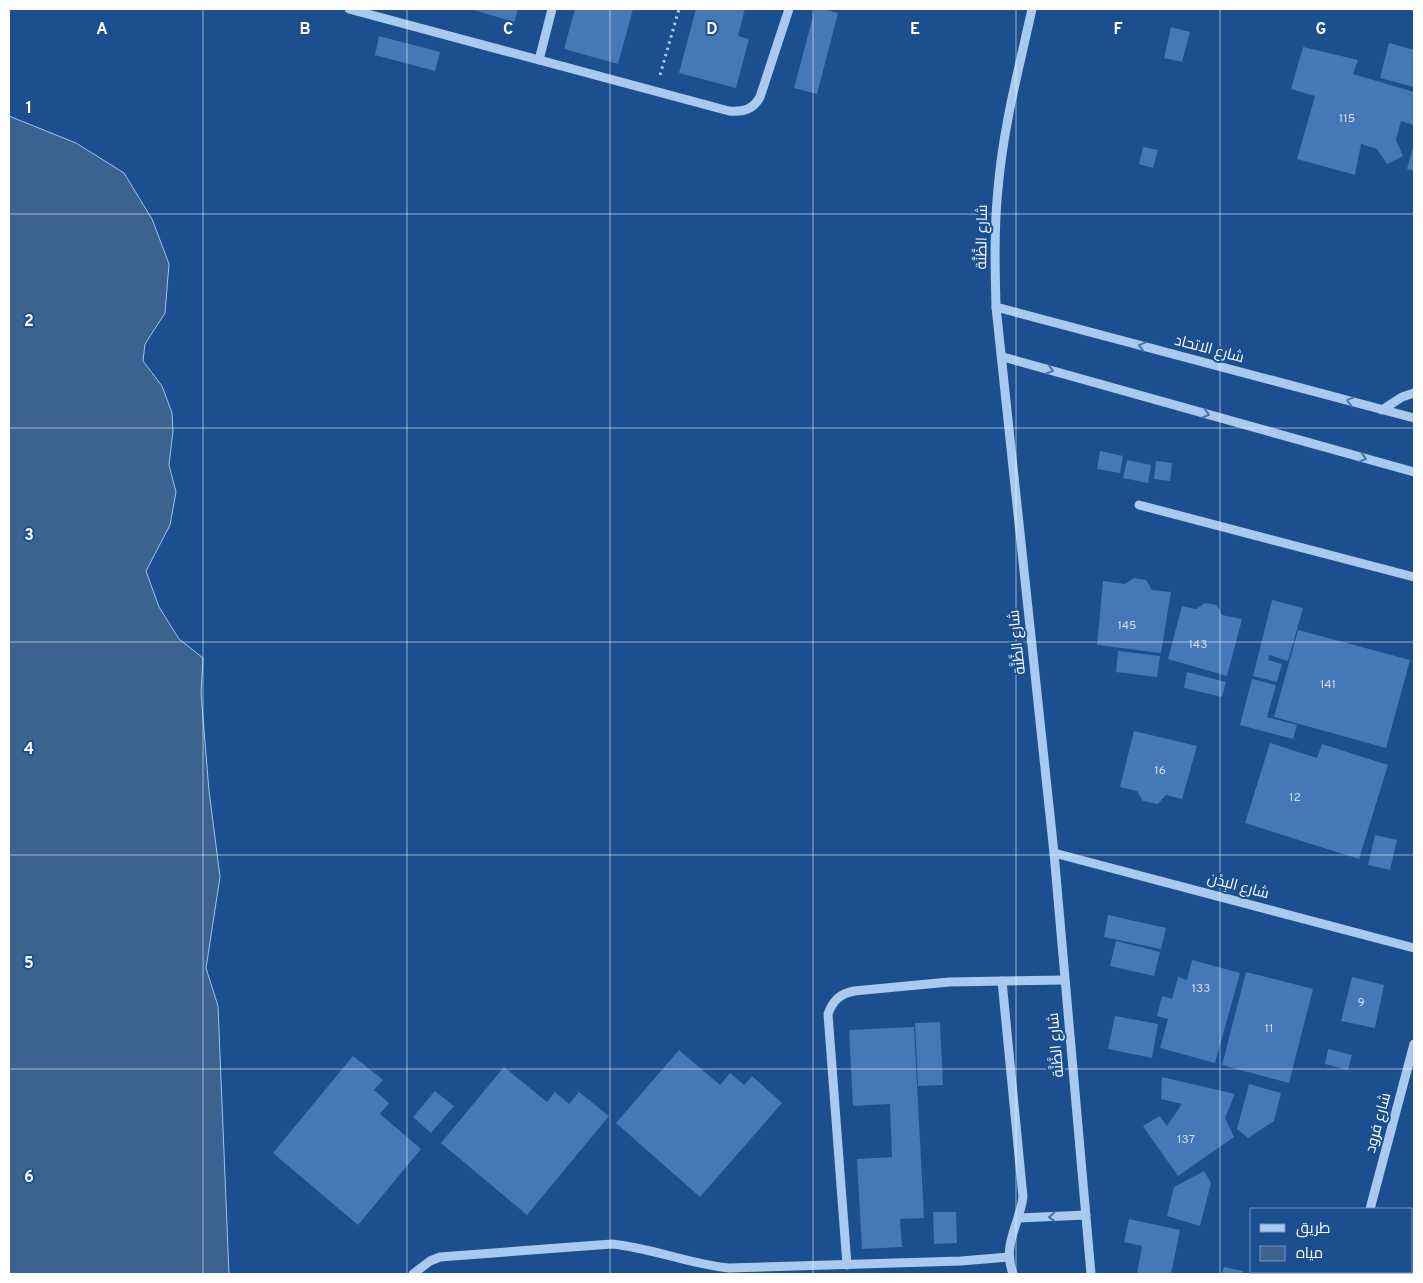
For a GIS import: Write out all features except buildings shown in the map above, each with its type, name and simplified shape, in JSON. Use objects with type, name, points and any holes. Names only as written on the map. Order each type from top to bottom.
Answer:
[{"type":"street","points":[[349,9],[729,111],[739,112],[748,110],[756,104],[760,97],[789,9]]},
{"type":"street","points":[[538,60],[552,9]]},
{"type":"street","name":"شارع الظَّنَّة","points":[[1032,9],[1006,129],[998,188],[994,248],[996,307],[1003,357],[1054,853],[1091,1274]]},
{"type":"street","name":"شارع الاتحاد","points":[[996,307],[1414,418]]},
{"type":"street","points":[[1003,357],[1414,472]]},
{"type":"street","points":[[1382,410],[1402,397],[1414,393]]},
{"type":"street","points":[[1139,505],[1414,577]]},
{"type":"street","name":"شارع البِدْن","points":[[1054,853],[1414,948]]},
{"type":"street","points":[[847,1265],[828,1014],[837,998],[845,993],[854,991],[949,982],[1065,980]]},
{"type":"street","points":[[1002,981],[1023,1197],[1019,1218],[1009,1243],[1009,1257],[1013,1274]]},
{"type":"street","name":"شارع فرود","points":[[1370,1208],[1414,1044]]},
{"type":"street","points":[[1019,1218],[1086,1215]]},
{"type":"street","points":[[413,1274],[430,1261],[451,1255],[612,1244],[639,1248],[706,1266],[729,1268],[961,1261],[1009,1257]]},
{"type":"path","points":[[655,91],[679,9]]},
{"type":"water","points":[[9,116],[76,143],[124,173],[152,219],[169,264],[165,313],[145,344],[143,361],[162,386],[172,413],[173,431],[169,465],[176,492],[170,525],[146,571],[159,607],[179,639],[203,658],[201,693],[209,791],[220,877],[206,968],[218,1006],[229,1274],[9,1274]]}]
